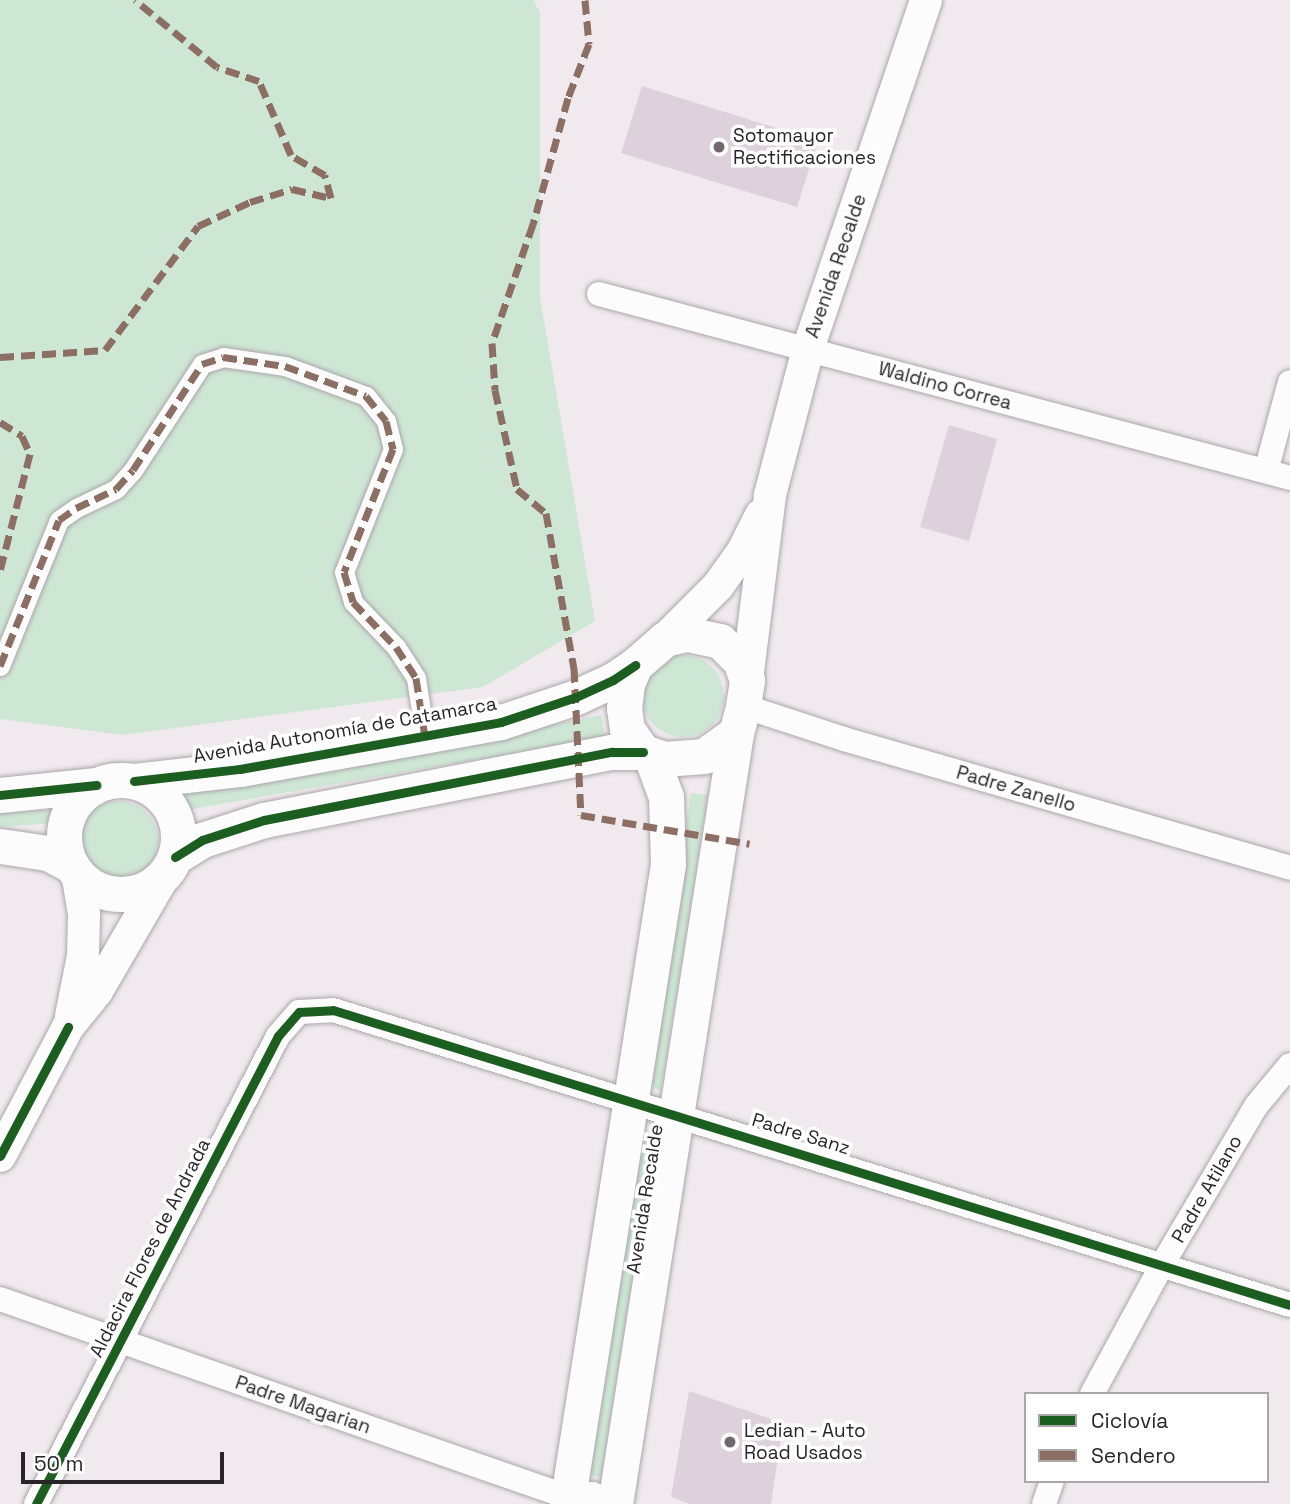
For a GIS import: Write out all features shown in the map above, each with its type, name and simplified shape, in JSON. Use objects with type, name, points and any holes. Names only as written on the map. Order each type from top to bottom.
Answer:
[{"type":"main road","points":[[0,846],[48,853],[74,869],[99,890],[117,894],[135,893],[151,886],[170,866],[202,840],[264,820],[612,752],[686,760],[704,756],[742,706],[740,661],[720,641],[686,634],[665,639],[635,665],[627,684],[624,708],[627,729],[647,754]]},
{"type":"main road","name":"Avenida Autonomía de Catamarca","points":[[134,781],[240,769],[501,722],[553,706],[613,680],[635,665]]},
{"type":"main road","name":"Avenida Recalde","points":[[615,1504],[742,706]]},
{"type":"main road","name":"Avenida Recalde","points":[[568,1500],[668,864],[666,797],[647,754]]},
{"type":"main road","points":[[0,795],[134,781],[152,788],[166,801],[176,818],[178,838],[170,866]]},
{"type":"main road","points":[[74,869],[65,849],[64,831],[69,813],[80,797],[96,786]]},
{"type":"street","name":"Avenida Recalde","points":[[742,706],[771,495],[808,349],[926,0]]},
{"type":"street","name":"Waldino Correa","points":[[599,294],[1290,478]]},
{"type":"street","points":[[0,666],[60,520],[76,508],[116,489],[133,470],[202,364],[223,357],[285,366],[366,397],[386,421],[393,449],[344,572],[353,603],[396,647],[416,678],[425,737]]},
{"type":"street","points":[[1266,471],[1290,382]]},
{"type":"street","name":"Avenida Recalde","points":[[665,639],[718,586],[743,551],[771,495]]},
{"type":"street","name":"Padre Zanello","points":[[742,706],[845,739],[1290,868]]},
{"type":"street","points":[[0,1156],[68,1027],[103,982],[170,866]]},
{"type":"street","points":[[68,1027],[83,956],[83,914],[74,869]]},
{"type":"street","name":"Padre Sanz","points":[[299,1012],[333,1010],[1290,1305]]},
{"type":"street","name":"Aldacira Flores de Andrada","points":[[36,1504],[278,1036],[299,1012]]},
{"type":"street","name":"Padre Atilano","points":[[1093,1392],[1162,1265],[1255,1106],[1290,1065]]},
{"type":"street","name":"Padre Magarian","points":[[0,1299],[568,1500],[593,1494],[605,1504]]},
{"type":"street","points":[[1044,1504],[1051,1483]]},
{"type":"green space","points":[[0,0],[533,0],[540,12],[540,297],[595,621],[483,687],[122,735],[0,719]]},
{"type":"green space","points":[[683,655],[699,658],[712,667],[721,680],[724,696],[721,712],[712,725],[699,734],[683,737],[667,734],[654,725],[645,712],[642,696],[645,680],[654,667],[667,658]]},
{"type":"green space","points":[[601,715],[605,737],[187,810],[186,792],[403,755]]},
{"type":"green space","points":[[691,793],[708,795],[661,1091],[646,1082]]},
{"type":"green space","points":[[119,801],[134,804],[146,813],[155,825],[158,840],[155,855],[146,867],[134,876],[119,879],[104,876],[92,867],[83,855],[80,840],[83,825],[92,813],[104,804]]},
{"type":"green space","points":[[57,810],[55,823],[0,827],[0,812]]},
{"type":"green space","points":[[639,1137],[654,1140],[601,1478],[587,1474]]},
{"type":"building","name":"Sotomayor Rectificaciones","points":[[642,86],[818,141],[797,207],[621,153]]},
{"type":"building","points":[[949,425],[997,439],[969,541],[920,527]]},
{"type":"building","name":"Ledian - Auto Road Usados","points":[[689,1391],[783,1423],[771,1504],[690,1504],[671,1497]]},
{"type":"marked path","points":[[0,357],[105,350],[198,226],[250,202],[292,189],[331,198],[325,175],[291,155],[259,81],[217,67],[135,0]]},
{"type":"marked path","points":[[585,0],[589,44],[568,98],[533,224],[492,343],[495,390],[517,489],[546,513],[574,668],[581,815],[750,844]]},
{"type":"marked path","points":[[0,666],[59,520],[76,508],[116,489],[133,470],[202,364],[223,357],[285,366],[366,396],[386,421],[393,449],[344,572],[353,602],[396,647],[416,678],[425,737]]},
{"type":"marked path","points":[[0,422],[22,436],[30,454],[0,571]]},
{"type":"cycle path","points":[[134,781],[240,769],[501,722],[576,697],[613,680],[635,665]]},
{"type":"cycle path","points":[[175,857],[202,840],[264,820],[612,752],[643,752]]},
{"type":"cycle path","points":[[0,795],[96,785]]},
{"type":"cycle path","points":[[36,1504],[278,1036],[299,1012],[333,1010],[1290,1305]]},
{"type":"cycle path","points":[[0,1156],[68,1027]]},
{"type":"place","name":"Sotomayor Rectificaciones","points":[[719,147]]},
{"type":"place","name":"Ledian - Auto Road Usados","points":[[730,1442]]}]
